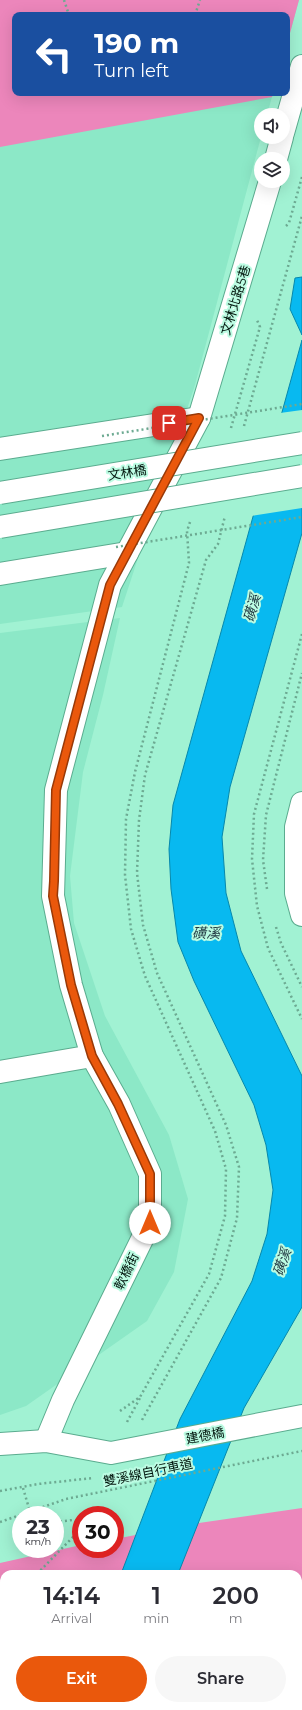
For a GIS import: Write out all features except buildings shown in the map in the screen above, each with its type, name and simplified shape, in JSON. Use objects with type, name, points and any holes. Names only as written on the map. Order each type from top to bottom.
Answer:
[{"type":"street","points":[[290,108],[302,66]]},
{"type":"street","name":"文林北路5巷","points":[[199,418],[268,188]]},
{"type":"street","points":[[0,449],[199,418]]},
{"type":"street","name":"軟橋街","points":[[46,1440],[63,1400],[150,1223],[150,1174],[118,1104],[92,1056],[71,985],[53,896],[56,790],[110,585],[122,550],[199,418]]},
{"type":"street","name":"文林橋","points":[[0,493],[302,443]]},
{"type":"street","points":[[0,526],[302,476]]},
{"type":"street","points":[[0,574],[122,550]]},
{"type":"street","points":[[302,803],[296,827],[296,893],[302,915]]},
{"type":"street","points":[[0,1072],[92,1056]]},
{"type":"street","name":"建德橋","points":[[46,1440],[111,1453],[300,1416]]},
{"type":"street","points":[[0,1444],[46,1440]]},
{"type":"path","points":[[64,0],[67,12]]},
{"type":"path","points":[[196,12],[200,0]]},
{"type":"path","points":[[283,228],[289,223],[302,178]]},
{"type":"path","points":[[242,433],[302,216]]},
{"type":"path","points":[[231,429],[260,327],[256,314]]},
{"type":"path","points":[[102,436],[302,404]]},
{"type":"path","points":[[149,1406],[221,1278],[237,1218],[239,1167],[226,1125],[157,973],[143,925],[137,873],[139,820],[145,775],[206,560],[218,544],[226,510]]},
{"type":"path","points":[[122,550],[302,517]]},
{"type":"path","points":[[127,1422],[209,1274],[225,1216],[226,1169],[215,1131],[145,976],[131,929],[125,875],[126,819],[135,772],[189,563],[187,531],[190,519]]},
{"type":"path","points":[[120,1410],[140,1397]]},
{"type":"path","name":"雙溪線自行車道","points":[[44,1506],[66,1499],[302,1451]]},
{"type":"path","points":[[0,1490],[23,1488],[38,1484],[98,1478]]},
{"type":"path","points":[[23,1488],[28,1506]]},
{"type":"path","name":"雙溪線自行車道","points":[[0,1522],[12,1517]]},
{"type":"path","points":[[41,1570],[72,1538]]},
{"type":"shaded area","points":[[0,0],[299,0],[290,33],[290,12],[12,12],[12,96],[272,96],[269,108],[254,108],[254,144],[259,144],[257,152],[254,152],[254,163],[195,385],[122,607],[0,624]]},
{"type":"shaded area","points":[[0,0],[299,0],[290,33],[290,12],[12,12],[12,96],[272,96],[0,147]]},
{"type":"shaded area","points":[[120,618],[103,695],[83,772],[70,876],[74,923],[105,1016],[169,1135],[188,1199],[174,1272],[147,1321],[26,1406],[0,1415],[0,633]]},
{"type":"shaded area","points":[[302,1508],[302,1570],[0,1570],[0,1563],[22,1558],[64,1558],[64,1549],[72,1547],[72,1558],[124,1558],[124,1537],[192,1524]]},
{"type":"water","points":[[302,277],[302,335],[290,309],[295,278]]},
{"type":"water","name":"磺溪","points":[[302,340],[302,533],[230,787],[222,837],[226,893],[241,951],[302,1076],[302,1307],[244,1408],[180,1570],[123,1570],[180,1419],[252,1281],[267,1234],[273,1190],[266,1145],[254,1105],[194,981],[178,942],[171,889],[169,849],[173,805]]},
{"type":"pier","points":[[302,410],[302,508],[251,516],[280,413]]},
{"type":"route","points":[[150,1223],[150,1174],[118,1104],[92,1056],[71,985],[53,896],[56,790],[110,585],[199,418],[169,423]]}]
